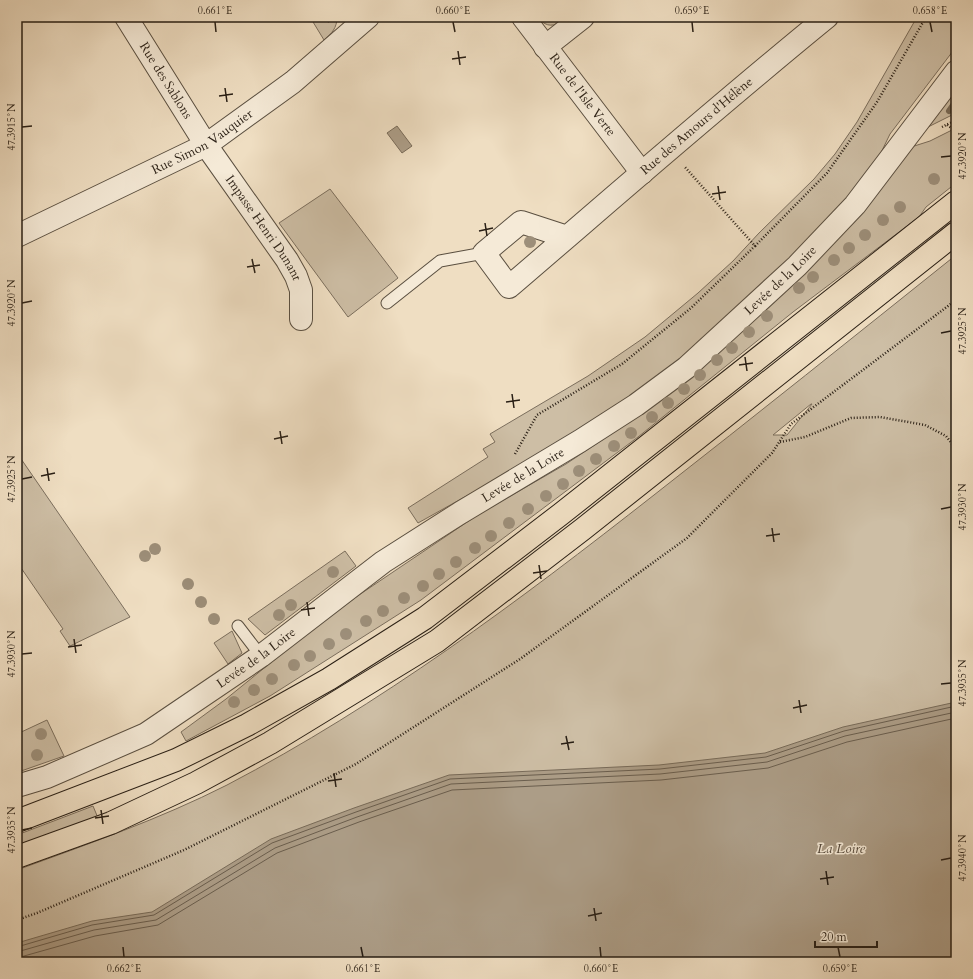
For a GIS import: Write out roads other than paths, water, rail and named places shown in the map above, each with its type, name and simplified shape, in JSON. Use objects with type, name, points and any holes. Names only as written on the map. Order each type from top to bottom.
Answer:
[{"type":"highway","points":[[17,821],[176,760],[247,725],[329,679],[425,618],[567,509],[956,202]]},
{"type":"highway","points":[[17,857],[111,822],[196,783],[270,743],[437,641],[583,530],[956,233]]},
{"type":"street","name":"Rue des Sablons","points":[[126,17],[206,145]]},
{"type":"street","name":"Rue Simon Vauquier","points":[[17,236],[206,145],[292,82],[368,17]]},
{"type":"street","name":"Rue de l'Isle Verte","points":[[523,17],[642,173]]},
{"type":"street","points":[[545,47],[583,17]]},
{"type":"street","name":"Rue des Amours d'Hélène","points":[[484,253],[509,287],[669,149],[827,17]]},
{"type":"street","name":"Levée de la Loire","points":[[17,786],[47,777],[146,734],[261,656],[383,562],[492,493],[636,406],[692,362],[797,266],[855,205],[956,72]]},
{"type":"street","name":"Impasse Henri Dunant","points":[[206,145],[287,260],[296,276],[301,290],[301,319]]},
{"type":"street","points":[[484,253],[521,222],[567,237]]},
{"type":"lane","points":[[387,303],[440,261],[484,253]]},
{"type":"lane","points":[[238,626],[261,656]]},
{"type":"water","points":[[397,126],[412,146],[402,153],[387,133]]},
{"type":"water","name":"La Loire","points":[[956,702],[956,962],[17,962],[17,943],[92,921],[152,912],[271,839],[449,775],[659,765],[765,753],[843,727]]},
{"type":"waterway","points":[[949,111],[956,101]]}]
